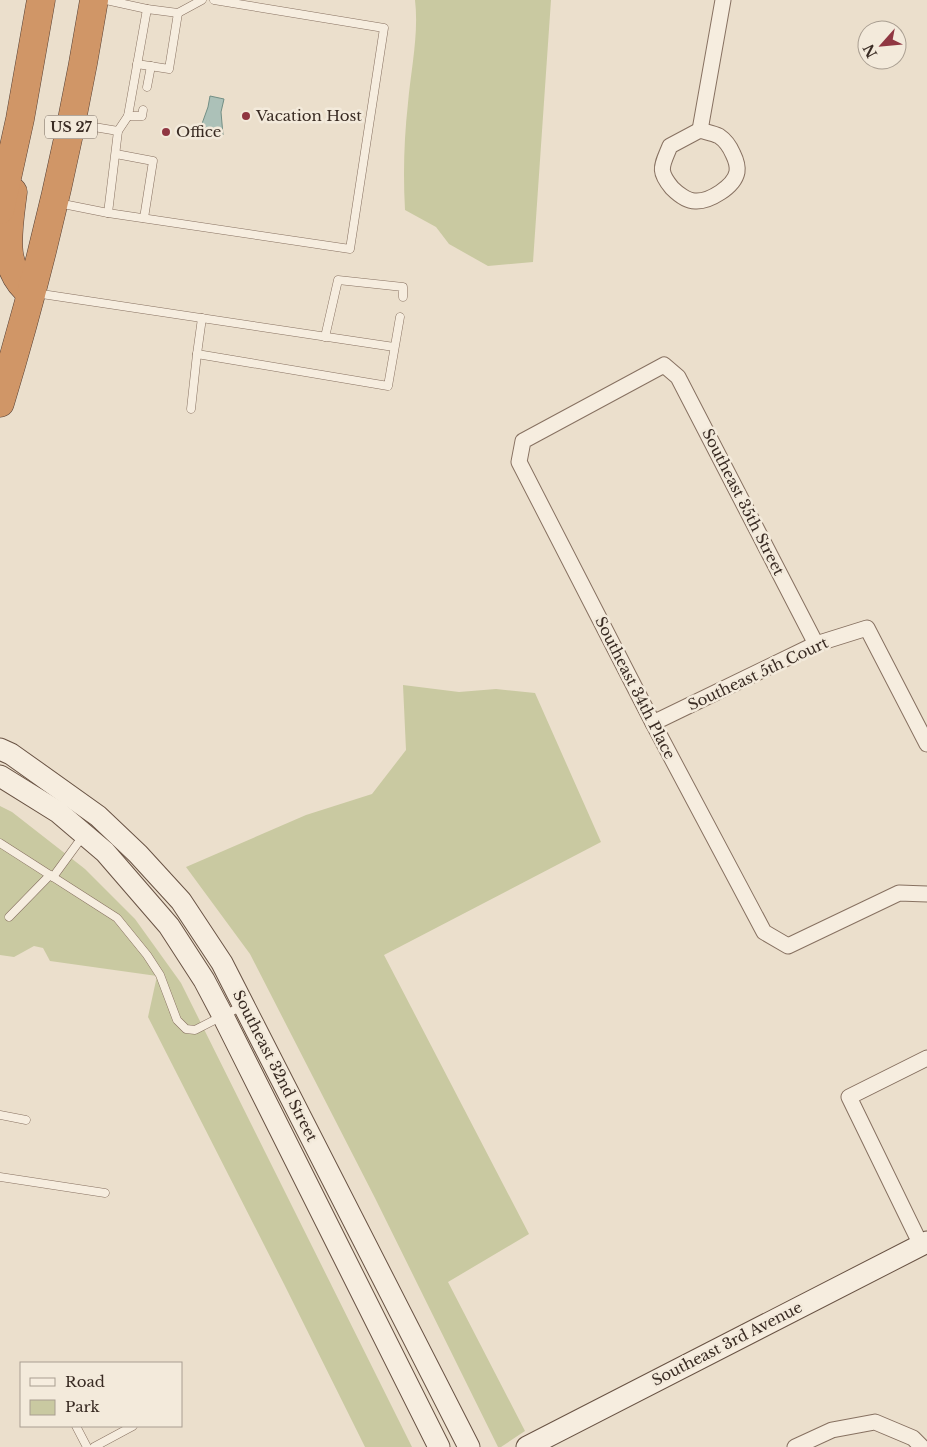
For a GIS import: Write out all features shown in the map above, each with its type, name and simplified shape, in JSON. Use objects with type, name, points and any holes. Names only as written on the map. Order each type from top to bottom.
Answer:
[{"type":"highway","points":[[0,210],[41,0]]},
{"type":"highway","name":"US 27","points":[[0,403],[54,202],[72,123],[94,0]]},
{"type":"highway","points":[[12,153],[14,193],[3,239],[3,263],[9,277],[19,287],[31,293]]},
{"type":"main road","name":"Southeast 32nd Street","points":[[0,749],[11,754],[98,816],[138,854],[181,901],[222,963],[469,1447]]},
{"type":"main road","name":"Southeast 32nd Street","points":[[0,776],[58,812],[105,852],[169,926],[204,980],[439,1447]]},
{"type":"main road","name":"Southeast 3rd Avenue","points":[[526,1447],[924,1243]]},
{"type":"street","points":[[700,130],[724,0]]},
{"type":"street","points":[[700,130],[718,136],[730,146],[737,163],[737,175],[727,188],[716,195],[705,200],[694,201],[676,193],[663,176],[662,167],[670,146],[700,130]]},
{"type":"street","name":"Southeast 35th Street","points":[[523,441],[664,365],[678,377],[816,644]]},
{"type":"street","name":"Southeast 34th Place","points":[[523,441],[519,462],[653,723],[764,932],[788,946],[899,893],[927,895]]},
{"type":"street","name":"Southeast 5th Court","points":[[653,723],[816,644],[867,628],[927,744]]},
{"type":"street","points":[[924,1243],[849,1097],[927,1058]]},
{"type":"street","points":[[796,1447],[832,1430],[875,1422],[914,1438],[922,1447]]},
{"type":"lane","points":[[106,0],[147,10],[178,12],[202,0]]},
{"type":"lane","points":[[54,202],[108,213],[350,249],[384,28],[214,0]]},
{"type":"lane","points":[[108,213],[118,130],[128,116],[147,10]]},
{"type":"lane","points":[[137,64],[170,69],[178,12]]},
{"type":"lane","points":[[147,87],[151,66]]},
{"type":"lane","points":[[128,116],[142,116],[143,110]]},
{"type":"lane","points":[[72,123],[118,130]]},
{"type":"lane","points":[[116,154],[153,161],[144,218]]},
{"type":"lane","points":[[325,337],[338,280],[403,287],[404,297]]},
{"type":"lane","points":[[31,293],[394,347]]},
{"type":"lane","points":[[196,354],[388,386],[400,317]]},
{"type":"lane","points":[[191,409],[196,354],[202,318]]},
{"type":"lane","points":[[9,917],[52,876],[84,834]]},
{"type":"lane","points":[[0,843],[117,918],[152,962],[160,975],[177,1020],[186,1029],[195,1030],[244,1005]]},
{"type":"lane","points":[[0,1115],[26,1120]]},
{"type":"lane","points":[[0,1177],[105,1193]]},
{"type":"lane","points":[[77,1427],[87,1447]]},
{"type":"lane","points":[[94,1447],[131,1427]]},
{"type":"green space","points":[[415,0],[551,0],[533,262],[488,266],[449,244],[436,227],[405,210],[405,143],[415,39]]},
{"type":"green space","points":[[403,685],[459,692],[496,689],[535,693],[601,842],[384,955],[529,1234],[448,1282],[525,1431],[501,1447],[498,1447],[375,1198],[250,954],[186,867],[306,815],[372,794],[406,750]]},
{"type":"green space","points":[[0,806],[12,812],[85,869],[135,919],[181,983],[412,1447],[365,1447],[148,1017],[157,976],[50,961],[43,948],[34,946],[14,957],[0,955]]},
{"type":"shaded area","points":[[210,96],[224,99],[221,112],[223,135],[199,132]]},
{"type":"place","name":"Vacation Host","points":[[246,116]]},
{"type":"place","name":"Office","points":[[166,132]]}]
